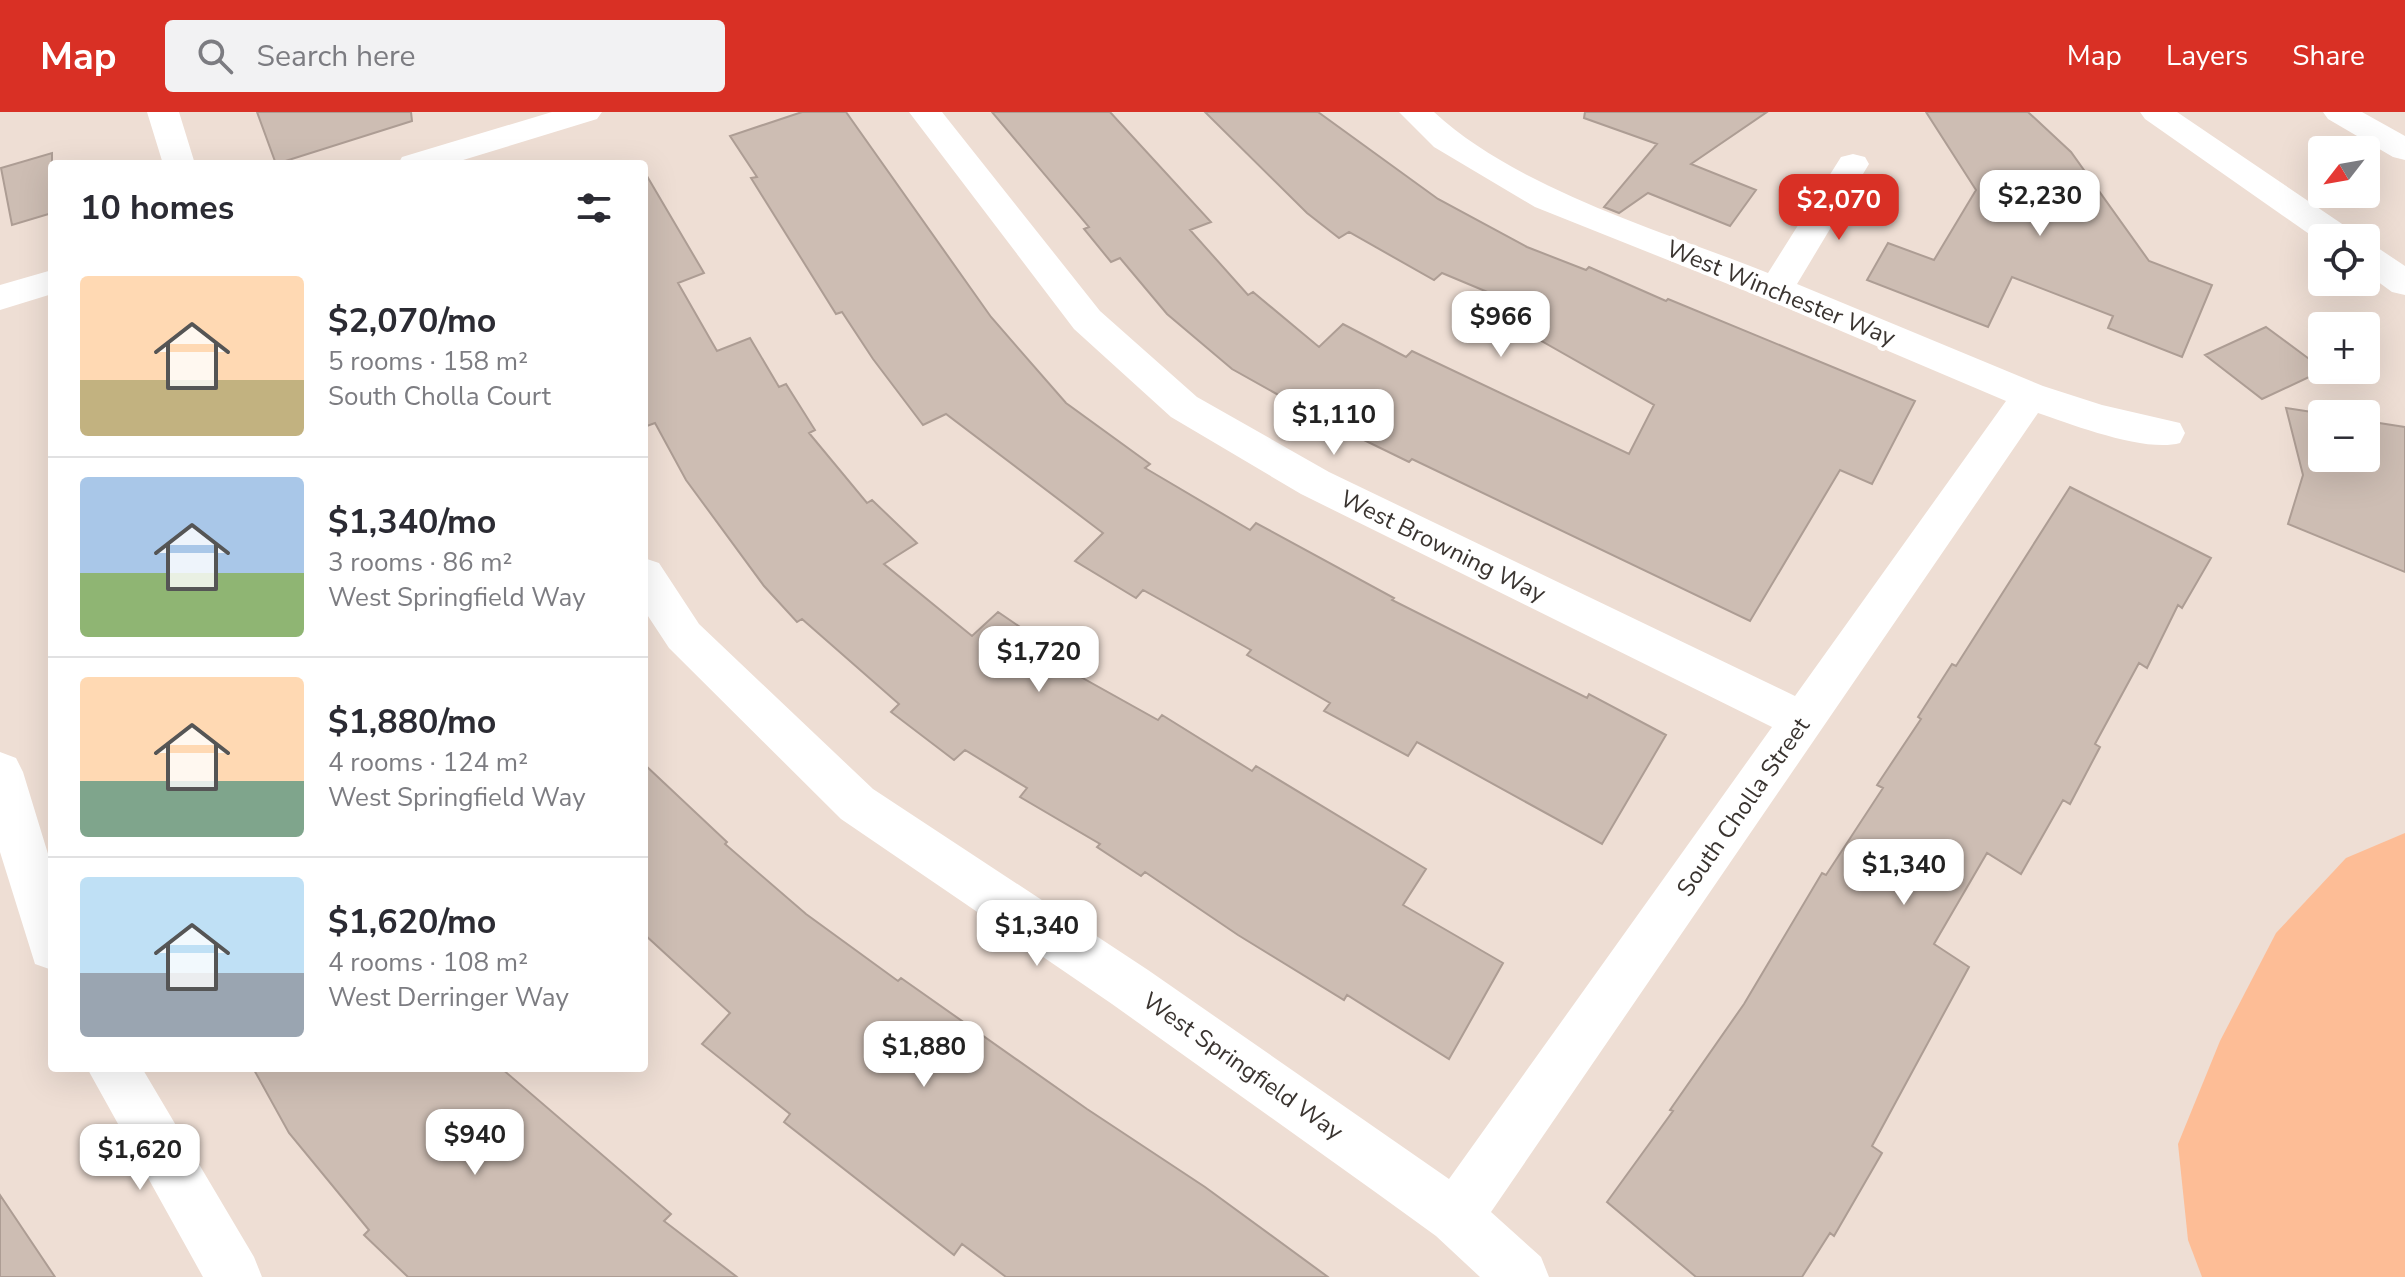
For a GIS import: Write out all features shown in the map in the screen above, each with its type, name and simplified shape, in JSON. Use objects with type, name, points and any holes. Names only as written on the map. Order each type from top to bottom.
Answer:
[{"type":"main road","points":[[163,112],[178,160]]},
{"type":"main road","points":[[431,160],[586,112]]},
{"type":"main road","name":"West Browning Way","points":[[925,112],[1087,320],[1184,407],[1315,483],[1803,721]]},
{"type":"main road","name":"West Winchester Way","points":[[1415,112],[1445,140],[1547,199],[1776,289],[2030,396],[2099,419],[2166,433]]},
{"type":"main road","points":[[2156,112],[2319,224]]},
{"type":"main road","points":[[2339,112],[2405,150]]},
{"type":"main road","points":[[1776,289],[1853,164]]},
{"type":"main road","points":[[2380,266],[2405,283]]},
{"type":"main road","points":[[0,298],[48,283]]},
{"type":"main road","name":"South Cholla Street","points":[[1455,1217],[2030,396]]},
{"type":"main road","name":"West Springfield Way","points":[[648,581],[684,636],[857,804],[1130,987],[1455,1217],[1521,1277]]},
{"type":"main road","points":[[0,772],[48,934]]},
{"type":"main road","points":[[115,1072],[234,1277]]},
{"type":"shaded area","points":[[2405,833],[2405,1277],[2202,1277],[2188,1240],[2178,1144],[2220,1041],[2276,933],[2346,858]]},
{"type":"building","points":[[257,112],[411,112],[412,121],[289,160],[275,160]]},
{"type":"building","points":[[802,112],[846,112],[991,317],[1066,403],[1150,464],[1145,468],[1250,530],[1256,523],[1394,598],[1392,600],[1587,698],[1589,694],[1666,735],[1602,844],[1417,742],[1408,756],[1324,711],[1330,703],[1247,655],[1251,650],[1143,590],[1136,598],[1075,561],[1103,533],[946,414],[923,425],[842,312],[836,314],[751,178],[757,177],[730,136]]},
{"type":"building","points":[[992,112],[1110,112],[1211,222],[1190,230],[1248,295],[1253,292],[1319,347],[1343,324],[1406,357],[1412,351],[1629,454],[1654,405],[1531,335],[1547,317],[1442,273],[1434,280],[1349,232],[1339,238],[1307,213],[1205,112],[1318,112],[1438,199],[1527,247],[1586,270],[1589,267],[1915,401],[1872,484],[1840,470],[1750,621],[1412,459],[1409,462],[1325,421],[1232,369],[1167,314],[1120,258],[1111,262],[1084,229],[1089,227]]},
{"type":"building","points":[[1585,112],[1767,112],[1691,164],[1756,190],[1730,226],[1648,193],[1619,213],[1604,207],[1657,144],[1584,118]]},
{"type":"building","points":[[1926,112],[2028,112],[2071,152],[2149,261],[2212,285],[2182,357],[2108,328],[2113,316],[2012,277],[1988,327],[1867,280],[1888,243],[1934,260],[1976,190]]},
{"type":"building","points":[[52,153],[52,160],[48,160],[48,214],[12,225],[1,168]]},
{"type":"building","points":[[648,178],[704,273],[678,283],[717,351],[750,338],[779,387],[786,384],[815,430],[809,433],[867,503],[872,500],[917,543],[884,564],[972,636],[998,612],[1061,655],[1054,662],[1158,720],[1162,715],[1252,771],[1256,766],[1426,869],[1403,905],[1503,963],[1449,1059],[1347,995],[1344,1000],[1238,935],[1145,872],[1141,876],[1097,847],[1100,844],[1020,797],[1027,788],[965,750],[954,760],[891,712],[899,704],[802,619],[797,622],[764,586],[686,480],[655,423],[648,426]]},
{"type":"building","points":[[2266,327],[2308,358],[2308,377],[2262,399],[2205,355]]},
{"type":"building","points":[[2286,408],[2308,411],[2308,472],[2380,472],[2380,423],[2405,427],[2405,572],[2288,524],[2303,475]]},
{"type":"building","points":[[2070,487],[2211,558],[2182,608],[2178,605],[2147,668],[2139,663],[2095,744],[2100,747],[2070,804],[2063,800],[2021,874],[1987,853],[1934,944],[1969,967],[1872,1146],[1882,1153],[1834,1236],[1830,1233],[1802,1277],[1696,1277],[1607,1202],[1673,1111],[1670,1110],[1744,1004],[1822,873],[1826,875],[1883,788],[1877,785],[1921,719],[1918,717],[1952,664],[1956,666]]},
{"type":"building","points":[[648,768],[727,842],[725,844],[806,914],[898,981],[901,978],[1087,1109],[1205,1187],[1328,1277],[1006,1277],[962,1244],[954,1255],[784,1122],[790,1114],[702,1044],[730,1013],[648,938]]},
{"type":"building","points":[[255,1072],[506,1072],[671,1214],[664,1221],[737,1277],[408,1277],[364,1235],[369,1230],[289,1133]]},
{"type":"building","points":[[0,1195],[55,1277],[0,1277]]}]
